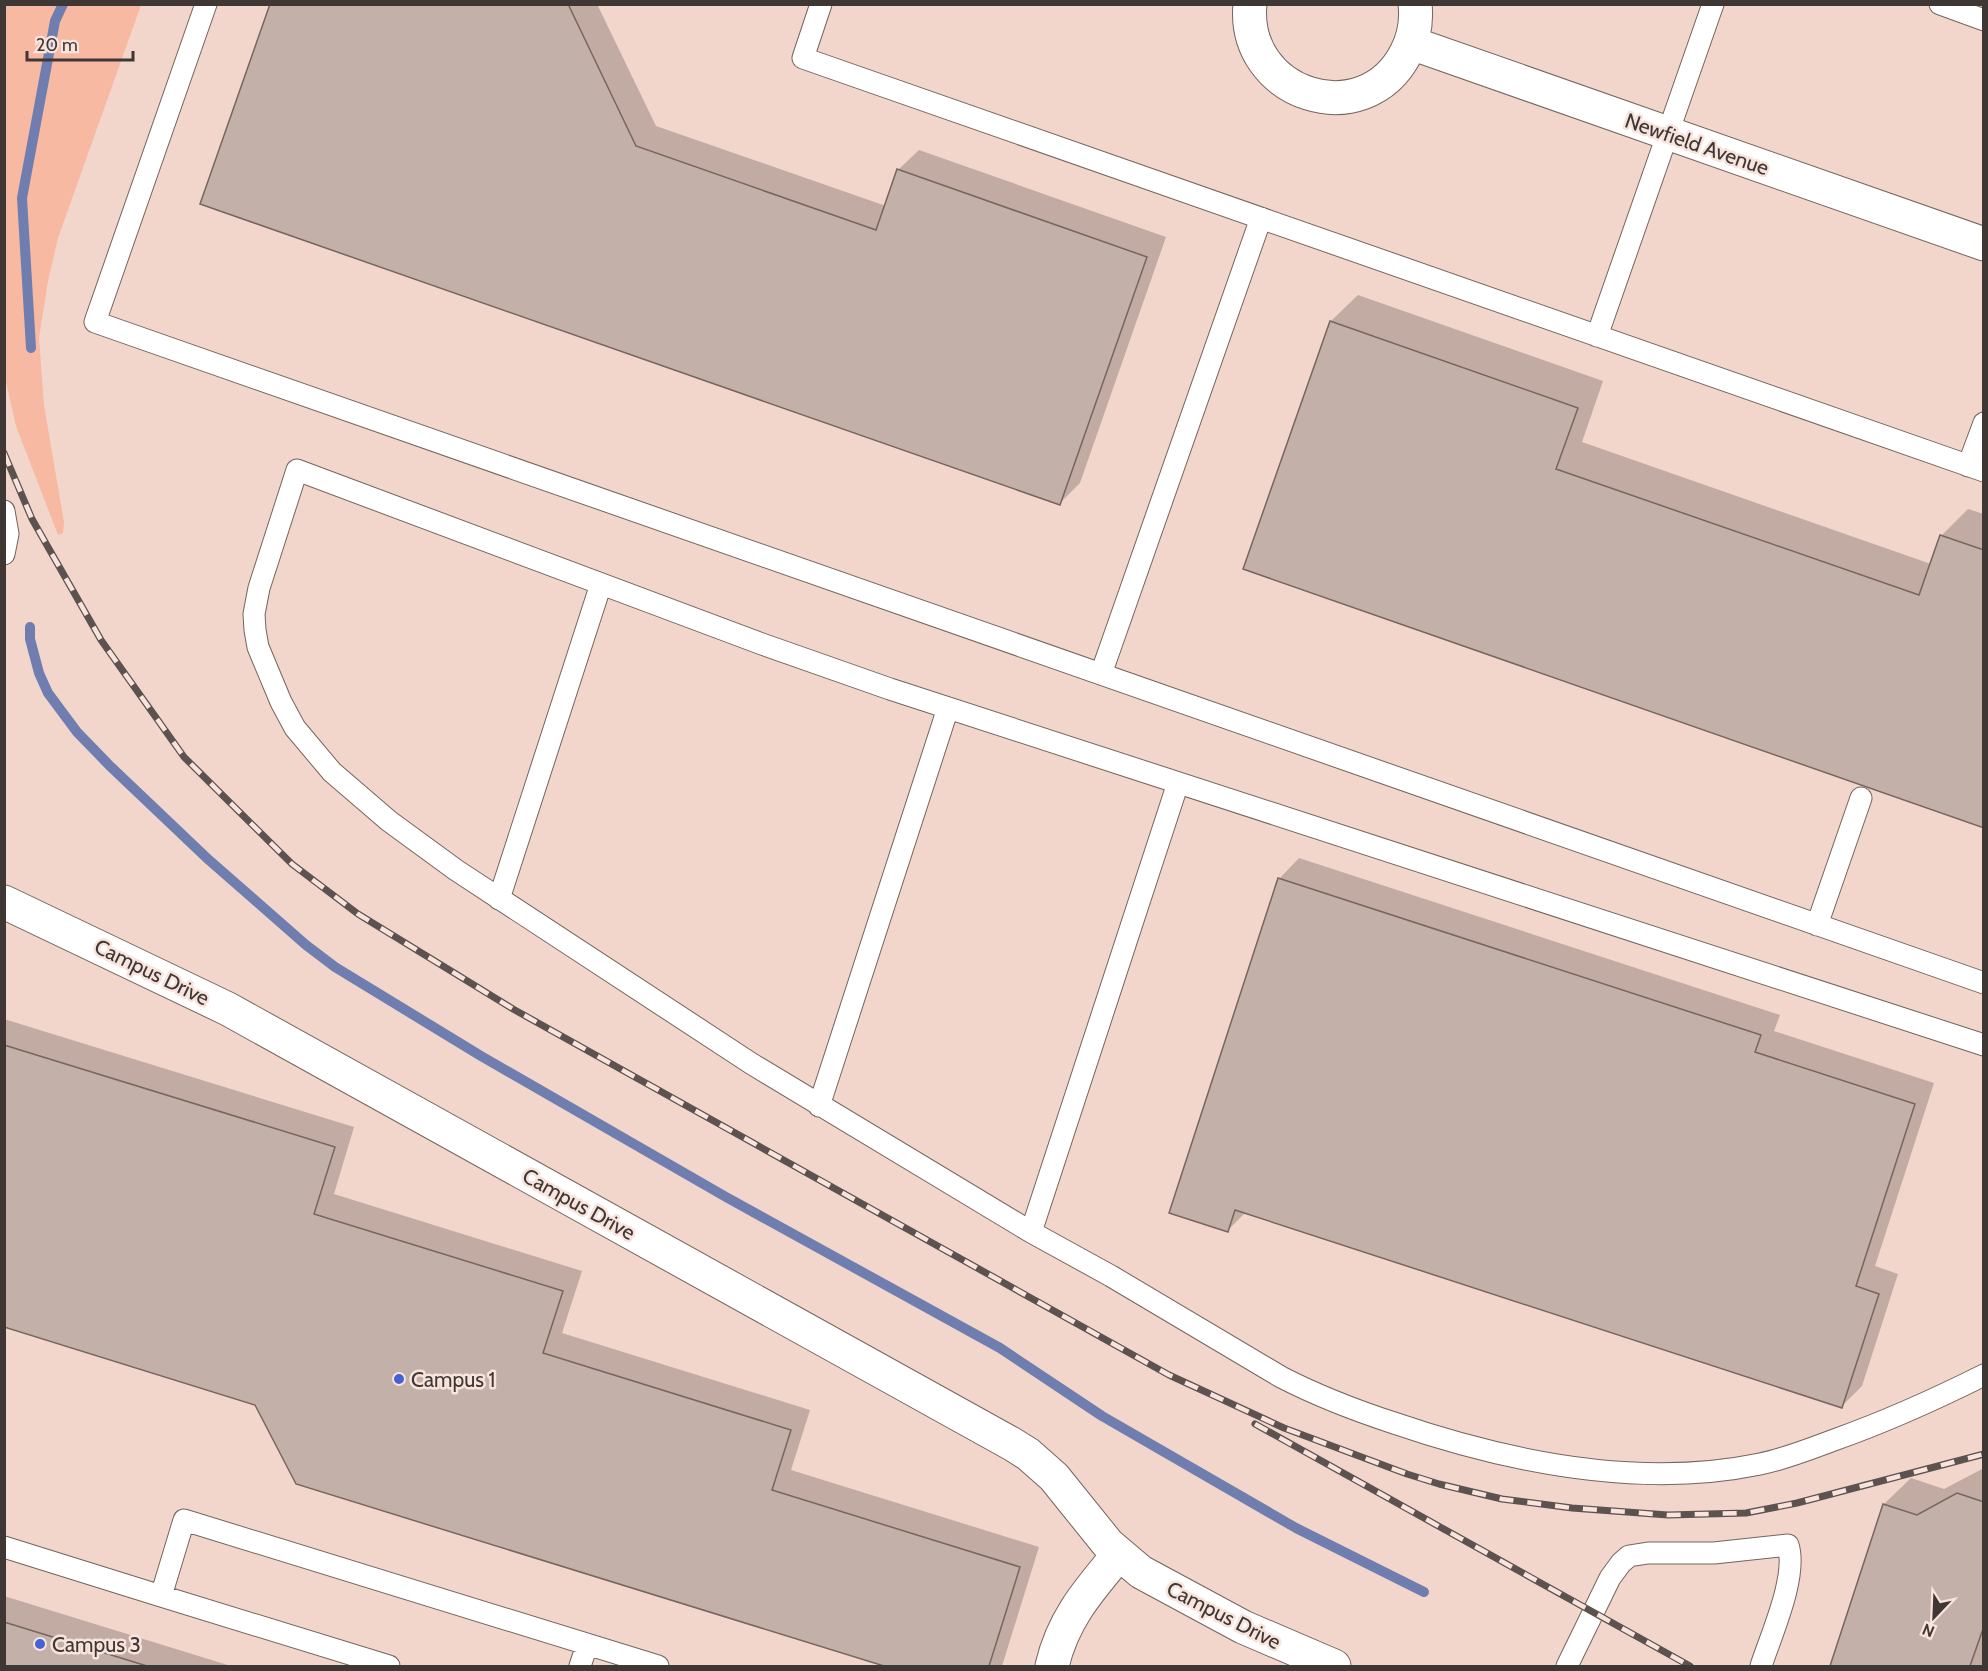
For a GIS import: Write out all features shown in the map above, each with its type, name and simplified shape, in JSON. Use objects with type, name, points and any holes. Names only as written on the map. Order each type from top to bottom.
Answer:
[{"type":"street","points":[[1250,4],[1252,36],[1262,58],[1278,77],[1285,83],[1313,95],[1336,98],[1370,89],[1400,64],[1415,30],[1415,4]]},
{"type":"street","name":"Newfield Avenue","points":[[1411,43],[1983,244]]},
{"type":"street","name":"Campus Drive","points":[[4,902],[228,1009],[1012,1444],[1028,1454],[1054,1477],[1119,1554],[1141,1572],[1213,1612],[1274,1642],[1334,1666]]},
{"type":"street","points":[[1052,1666],[1056,1646],[1073,1611],[1119,1554]]},
{"type":"lane","points":[[206,4],[95,322],[1983,983]]},
{"type":"lane","points":[[821,4],[803,58],[1976,469],[1983,423]]},
{"type":"lane","points":[[1597,336],[1713,4]]},
{"type":"lane","points":[[1940,4],[1983,20]]},
{"type":"lane","points":[[1101,674],[1261,218]]},
{"type":"lane","points":[[1983,1045],[826,667],[297,470],[259,588],[254,614],[258,647],[281,702],[296,728],[332,772],[358,796],[419,843],[499,899],[819,1106],[1281,1377],[1335,1404],[1451,1442],[1573,1468],[1681,1473],[1726,1470],[1800,1453],[1887,1421],[1983,1375]]},
{"type":"lane","points":[[4,511],[8,534],[4,554]]},
{"type":"lane","points":[[499,899],[601,584]]},
{"type":"lane","points":[[819,1106],[948,708]]},
{"type":"lane","points":[[1031,1232],[1178,783]]},
{"type":"lane","points":[[1817,925],[1861,798]]},
{"type":"lane","points":[[161,1596],[184,1520],[658,1666]]},
{"type":"lane","points":[[1567,1666],[1610,1578],[1629,1556],[1648,1553],[1714,1553],[1788,1545],[1791,1561],[1789,1580],[1761,1666]]},
{"type":"lane","points":[[4,1547],[389,1666]]},
{"type":"lane","points":[[580,1666],[587,1645]]},
{"type":"shaded area","points":[[4,5],[141,5],[58,238],[39,338],[44,405],[64,522],[63,533],[58,535],[16,426],[5,378]]},
{"type":"shaded area","points":[[5,5],[1983,5],[1983,1666],[5,1666]]},
{"type":"building","points":[[270,4],[568,4],[636,146],[876,230],[897,169],[1147,257],[1060,505],[200,204]]},
{"type":"building","points":[[1330,321],[1578,408],[1556,469],[1919,595],[1940,535],[1984,550],[1984,828],[1243,569]]},
{"type":"building","points":[[1278,878],[1761,1035],[1755,1052],[1915,1104],[1856,1286],[1879,1294],[1842,1408],[1235,1210],[1228,1232],[1169,1213]]},
{"type":"building","name":"Campus 1","points":[[4,1045],[335,1147],[314,1214],[563,1291],[543,1353],[791,1430],[772,1490],[1020,1567],[989,1666],[884,1666],[296,1484],[255,1405],[4,1327]]},
{"type":"building","points":[[1957,1493],[1984,1502],[1984,1626],[1970,1666],[1830,1666],[1883,1504],[1917,1515]]},
{"type":"building","name":"Campus 3","points":[[4,1622],[147,1666],[4,1666]]},
{"type":"waterway","points":[[31,348],[22,198],[55,21],[63,4]]},
{"type":"waterway","points":[[30,627],[30,639],[39,673],[48,693],[77,732],[209,860],[306,945],[335,967],[481,1056],[726,1197],[1000,1348],[1102,1416],[1296,1528],[1424,1592]]},
{"type":"railway","points":[[4,453],[32,519],[101,640],[184,757],[292,864],[358,914],[513,1009],[1169,1375],[1284,1428],[1407,1474],[1502,1499],[1572,1508],[1668,1515],[1746,1513],[1797,1503],[1984,1454]]},
{"type":"railway","points":[[1255,1424],[1690,1666]]},
{"type":"place","name":"Campus 1","points":[[399,1379]]},
{"type":"place","name":"Campus 3","points":[[40,1644]]}]
